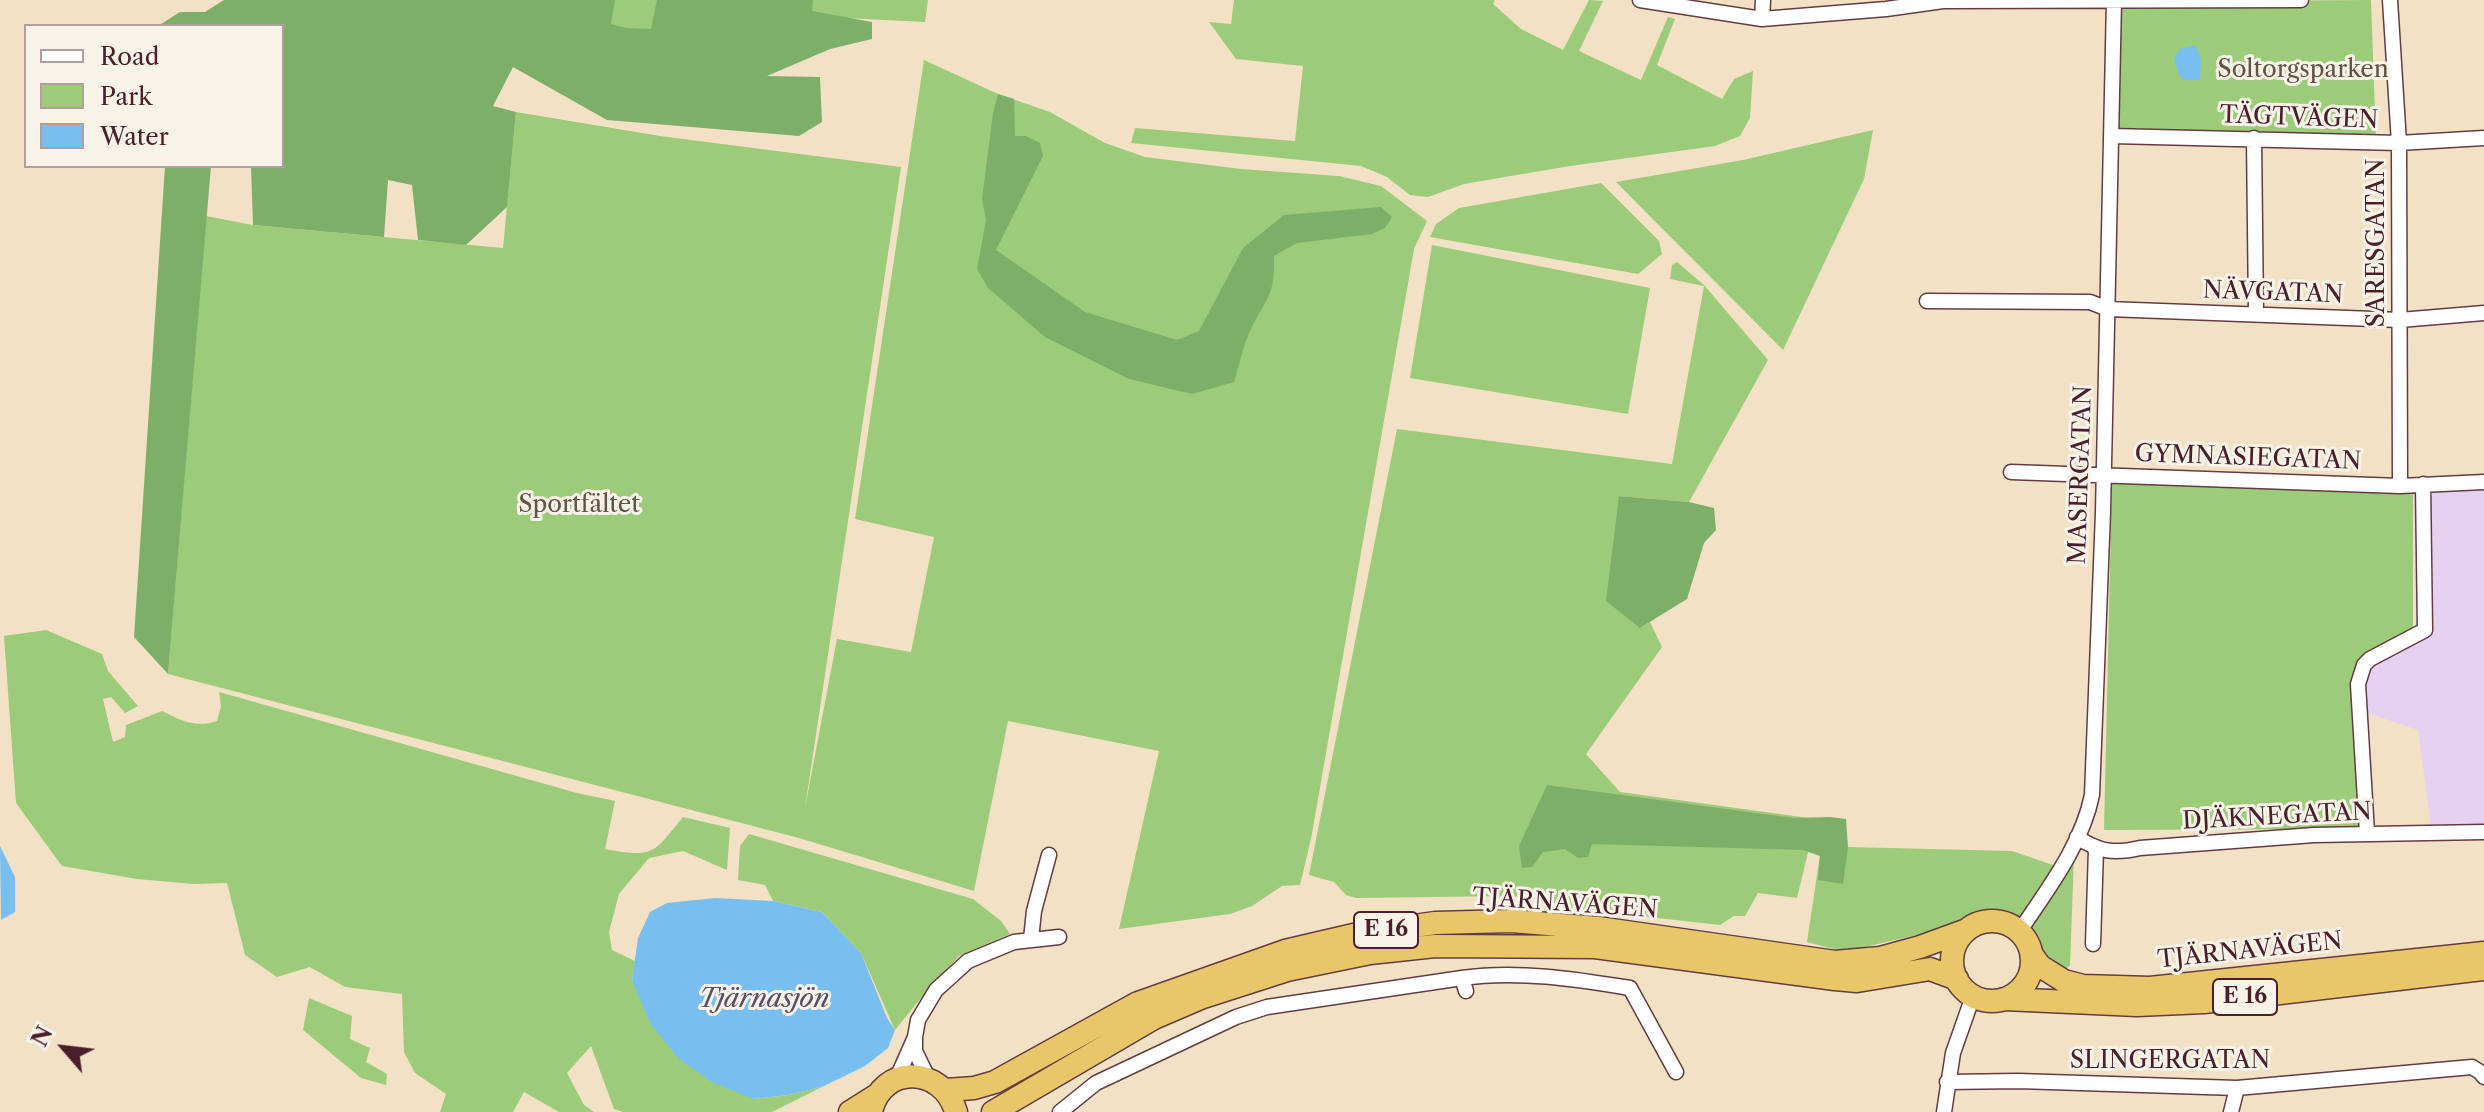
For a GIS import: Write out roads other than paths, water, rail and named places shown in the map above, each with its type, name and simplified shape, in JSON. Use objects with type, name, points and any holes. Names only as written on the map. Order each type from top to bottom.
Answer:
[{"type":"highway","name":"TJÄRNAVÄGEN","points":[[896,1080],[912,1076],[937,1084],[974,1088],[995,1082],[1151,998],[1285,951],[1358,934],[1435,923],[1511,921],[1598,928],[1835,962],[1880,958],[1920,947],[1989,921],[2005,923],[2019,932],[2028,942],[2040,966],[2064,981],[2083,986],[2150,988],[2484,953]]},
{"type":"highway","points":[[1967,930],[1959,938],[1952,958],[1957,979],[1973,996]]},
{"type":"highway","name":"TJÄRNAVÄGEN","points":[[993,1112],[1108,1043],[1203,997],[1287,970],[1370,953],[1435,946],[1595,947],[1822,978],[1857,981],[1930,969],[1957,979]]},
{"type":"highway","points":[[2004,999],[2023,987],[2032,966],[2032,955]]},
{"type":"highway","name":"TJÄRNAVÄGEN","points":[[1973,996],[1983,1000],[2137,1005],[2204,1002],[2484,969]]},
{"type":"highway","points":[[850,1112],[874,1103],[896,1080]]},
{"type":"highway","points":[[937,1084],[953,1102],[956,1112]]},
{"type":"street","points":[[1640,0],[1762,19],[1943,1],[2301,0]]},
{"type":"street","points":[[1762,19],[1763,0]]},
{"type":"street","name":"SARESGATAN","points":[[2390,0],[2399,143],[2400,486]]},
{"type":"street","name":"MASERGATAN","points":[[2019,932],[2077,837],[2092,795],[2108,309],[2114,1]]},
{"type":"street","name":"TÄGTVÄGEN","points":[[2112,136],[2399,143],[2484,138]]},
{"type":"street","points":[[2254,138],[2256,314]]},
{"type":"street","name":"NÄVGATAN","points":[[1927,301],[2090,302],[2108,309],[2400,320],[2484,313]]},
{"type":"street","name":"GYMNASIEGATAN","points":[[2011,472],[2400,486],[2484,482]]},
{"type":"street","points":[[2367,833],[2358,684],[2364,665],[2370,659],[2425,630],[2423,484]]},
{"type":"street","name":"DJÄKNEGATAN","points":[[2096,849],[2115,852],[2367,833],[2484,832]]},
{"type":"street","points":[[2077,837],[2096,849],[2093,944]]},
{"type":"street","points":[[1031,939],[1034,911],[1049,855]]},
{"type":"street","points":[[937,1084],[915,1051],[918,1020],[936,990],[968,961],[1014,942],[1059,937]]},
{"type":"street","points":[[1060,1112],[1096,1083],[1236,1017],[1267,1007],[1464,985],[1492,974],[1630,988],[1676,1072]]},
{"type":"street","points":[[1944,1112],[1953,1053],[1973,996]]},
{"type":"street","points":[[896,1080],[915,1037]]},
{"type":"street","name":"SLINGERGATAN","points":[[1947,1082],[2018,1081],[2237,1088],[2472,1067],[2484,1077]]},
{"type":"street","points":[[2231,1112],[2237,1088]]},
{"type":"water","points":[[2196,45],[2201,60],[2200,80],[2184,80],[2179,75],[2174,58],[2180,49]]},
{"type":"water","points":[[0,846],[15,877],[15,912],[1,920]]},
{"type":"water","name":"Tjärnasjön","points":[[715,898],[773,901],[822,912],[861,953],[887,1018],[895,1030],[888,1048],[865,1066],[824,1086],[789,1095],[753,1099],[712,1082],[679,1059],[650,1023],[632,980],[638,938],[650,912],[667,903]]},
{"type":"park label","name":"Soltorgsparken","points":[[2303,70]]},
{"type":"park label","name":"Sportfältet","points":[[579,505]]}]
